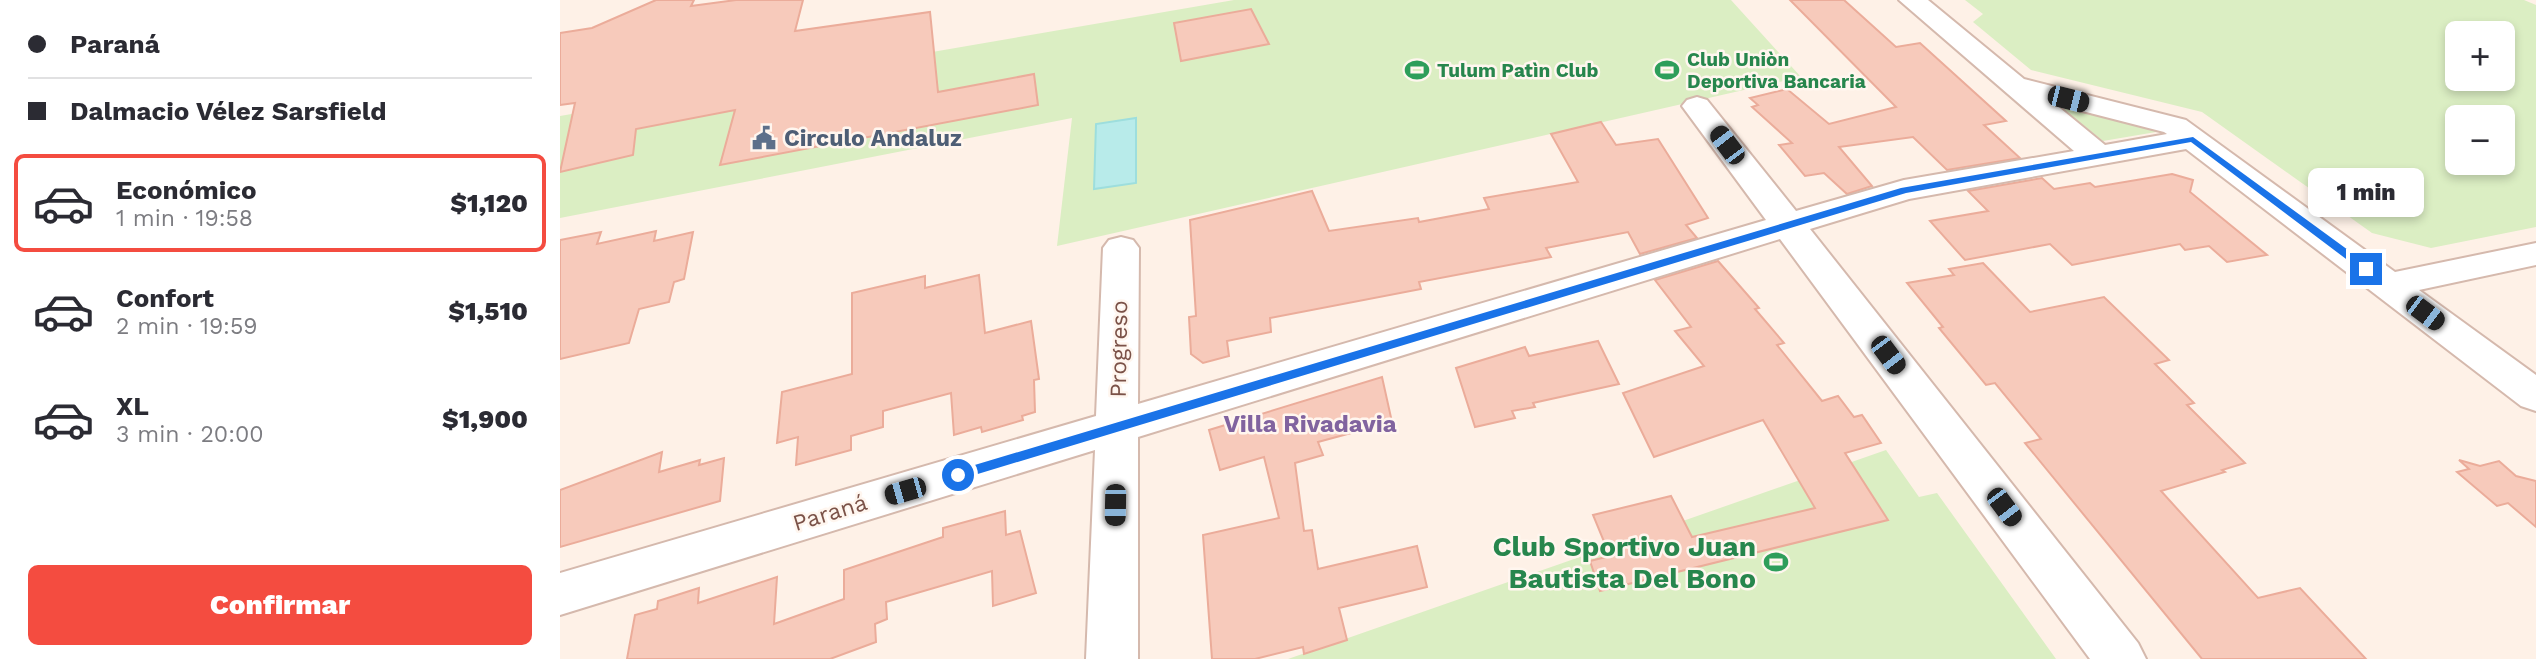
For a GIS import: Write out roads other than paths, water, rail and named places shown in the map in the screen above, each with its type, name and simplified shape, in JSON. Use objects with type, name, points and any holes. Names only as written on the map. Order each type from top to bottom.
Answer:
[{"type":"street","points":[[1912,0],[2099,156]]},
{"type":"street","points":[[2014,85],[2175,126],[2536,396]]},
{"type":"street","points":[[1697,106],[2120,659]]},
{"type":"street","name":"Paraná","points":[[560,594],[1904,190],[2193,139]]},
{"type":"street","name":"Progreso","points":[[1112,659],[1121,248]]},
{"type":"street","points":[[2388,285],[2536,254]]},
{"type":"water","points":[[1136,118],[1136,183],[1094,189],[1096,124]]},
{"type":"place","name":"Tulum Patìn Club","points":[[1417,70]]},
{"type":"place","name":"Club Uniòn Deportiva Bancaria","points":[[1667,70]]},
{"type":"place","name":"Circulo Andaluz","points":[[764,138]]},
{"type":"place","name":"Club Sportivo Juan Bautista Del Bono","points":[[1776,562]]},
{"type":"district","name":"Villa Rivadavia","points":[[1310,424]]}]
